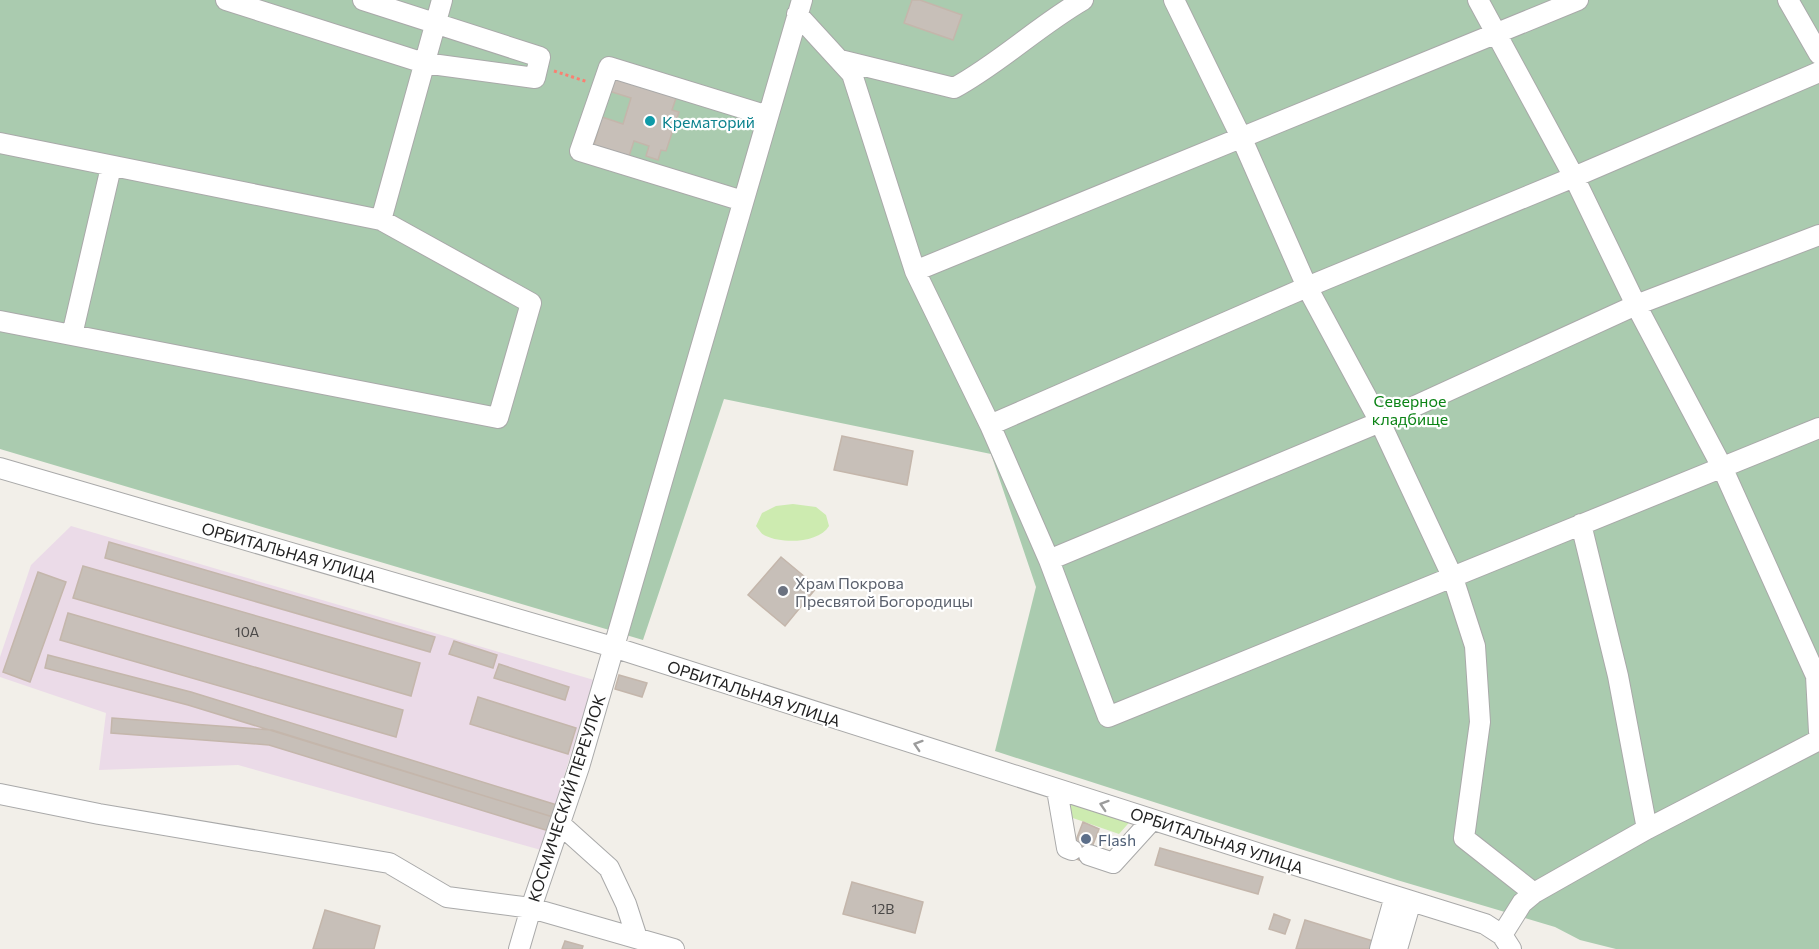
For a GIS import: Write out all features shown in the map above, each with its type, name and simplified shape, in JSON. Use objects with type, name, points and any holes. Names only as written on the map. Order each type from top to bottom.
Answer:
[{"type":"street","points":[[226,0],[424,63],[535,78],[540,57],[363,0]]},
{"type":"street","points":[[381,220],[442,0]]},
{"type":"street","points":[[840,60],[954,88],[980,74],[1057,15],[1083,0]]},
{"type":"street","points":[[1174,0],[1242,139],[1306,287],[1380,422],[1453,578],[1475,646],[1480,722],[1464,838],[1534,893]]},
{"type":"street","points":[[1478,0],[1574,177],[1636,305],[1722,467],[1818,676],[1819,732]]},
{"type":"street","points":[[915,271],[1578,0]]},
{"type":"street","points":[[1788,0],[1819,54]]},
{"type":"street","points":[[800,7],[852,74],[915,271],[990,425],[1049,560],[1108,717],[1819,428]]},
{"type":"street","name":"КОСМИЧЕСКИЙ ПЕРЕУЛОК","points":[[519,949],[579,767],[800,7]]},
{"type":"street","points":[[743,201],[580,151],[609,67],[768,116]]},
{"type":"street","points":[[990,425],[1306,287],[1574,177],[1819,72]]},
{"type":"street","points":[[0,143],[381,220],[531,303],[498,418],[0,321]]},
{"type":"street","points":[[72,335],[111,167]]},
{"type":"street","points":[[1049,560],[1380,422],[1636,305],[1819,235]]},
{"type":"street","name":"ОРБИТАЛЬНАЯ УЛИЦА","points":[[0,468],[613,647],[1057,790],[1485,924],[1507,942]]},
{"type":"street","points":[[1581,524],[1618,676],[1647,829]]},
{"type":"street","points":[[1507,942],[1522,903],[1534,893],[1647,829],[1819,740]]},
{"type":"street","points":[[1057,790],[1067,848],[1081,853],[1113,863],[1152,820]]},
{"type":"street","points":[[0,794],[111,816],[389,863],[447,897],[531,908],[674,949]]},
{"type":"street","points":[[560,824],[609,868],[626,904],[637,938]]},
{"type":"street","points":[[1380,949],[1403,899]]},
{"type":"street","points":[[1397,949],[1403,899]]},
{"type":"path","points":[[538,66],[602,86]]},
{"type":"shaded area","points":[[71,526],[594,680],[541,850],[238,765],[99,770],[106,713],[0,677],[0,657],[31,565]]},
{"type":"green space","name":"Северное кладбище","points":[[0,0],[1819,0],[1819,949],[1616,949],[1580,940],[1555,927],[1397,880],[995,751],[1036,587],[991,454],[724,399],[643,640],[0,449]]},
{"type":"green space","points":[[793,504],[816,507],[826,515],[829,526],[817,536],[791,541],[773,539],[756,526],[762,513],[776,506]]},
{"type":"green space","points":[[1068,796],[1134,817],[1119,834],[1070,817]]},
{"type":"building","points":[[912,0],[920,0],[962,15],[953,40],[904,23]]},
{"type":"building","name":"Крематорий","points":[[614,76],[676,98],[672,110],[679,112],[666,151],[661,150],[658,160],[646,156],[649,146],[634,141],[629,156],[594,145],[602,117],[623,124],[631,98],[609,91]]},
{"type":"building","points":[[842,436],[913,451],[907,485],[834,470]]},
{"type":"building","points":[[109,542],[435,637],[430,652],[105,558]]},
{"type":"building","name":"Храм Покрова Пресвятой Богородицы","points":[[781,557],[817,587],[785,626],[748,595]]},
{"type":"building","points":[[83,566],[420,663],[411,696],[73,598]]},
{"type":"building","points":[[38,572],[66,582],[30,682],[3,672]]},
{"type":"building","points":[[68,613],[403,710],[396,737],[60,640]]},
{"type":"building","points":[[454,641],[497,655],[493,668],[449,654]]},
{"type":"building","points":[[48,655],[191,692],[557,805],[553,817],[188,705],[45,668]]},
{"type":"building","points":[[499,664],[569,687],[565,700],[494,678]]},
{"type":"building","points":[[619,675],[647,683],[642,697],[615,689]]},
{"type":"building","points":[[478,697],[576,728],[568,754],[470,724]]},
{"type":"building","points":[[112,718],[272,730],[553,817],[549,831],[269,745],[111,733]]},
{"type":"building","name":"Flash","points":[[1083,822],[1099,829],[1086,863],[1070,856]]},
{"type":"building","points":[[1160,848],[1263,877],[1258,894],[1155,865]]},
{"type":"building","points":[[852,882],[923,902],[915,933],[843,914]]},
{"type":"building","points":[[325,910],[380,926],[374,949],[313,949]]},
{"type":"building","points":[[1274,914],[1290,920],[1285,934],[1269,929]]},
{"type":"building","points":[[1305,920],[1399,949],[1296,949]]},
{"type":"building","points":[[565,941],[583,946],[582,949],[562,949]]},
{"type":"place","name":"Крематорий","points":[[650,121]]},
{"type":"place","name":"Храм Покрова Пресвятой Богородицы","points":[[783,591]]},
{"type":"place","name":"Flash","points":[[1086,839]]}]
